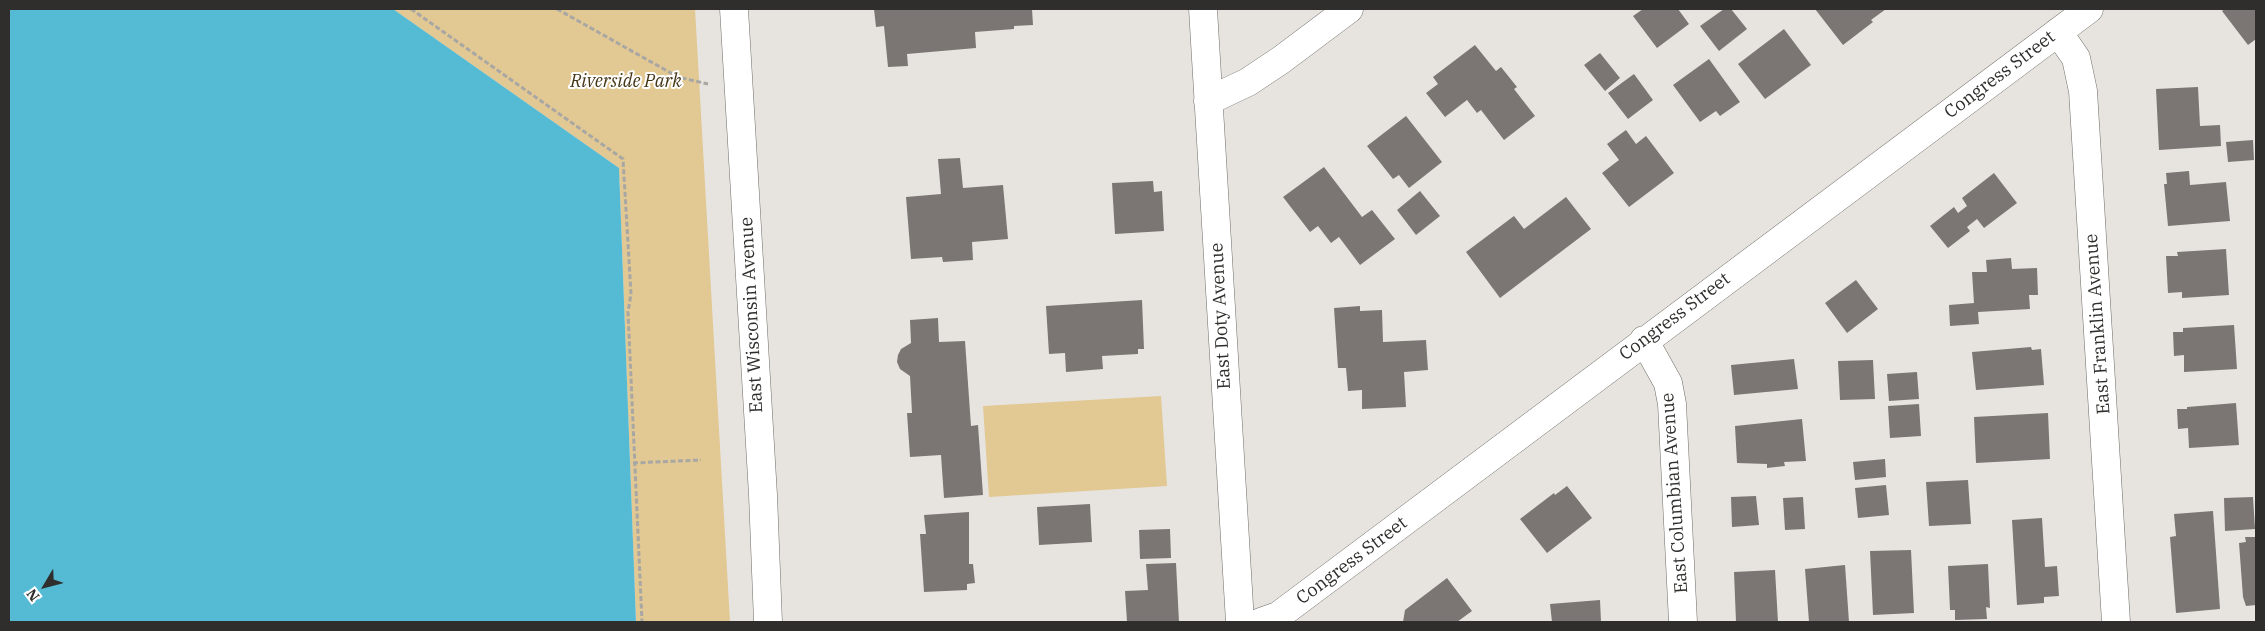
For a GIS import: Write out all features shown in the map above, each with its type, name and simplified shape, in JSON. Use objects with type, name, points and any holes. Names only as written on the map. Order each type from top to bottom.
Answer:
[{"type":"street","name":"East Wisconsin Avenue","points":[[734,9],[768,622]]},
{"type":"street","name":"East Doty Avenue","points":[[1203,9],[1240,622]]},
{"type":"street","points":[[1208,102],[1248,82],[1281,60],[1349,9]]},
{"type":"street","name":"Congress Street","points":[[1261,622],[1278,616],[1644,340],[2089,9]]},
{"type":"street","name":"East Franklin Avenue","points":[[2058,32],[2076,58],[2083,91],[2116,622]]},
{"type":"street","name":"East Columbian Avenue","points":[[1644,340],[1668,383],[1672,404],[1683,622]]},
{"type":"path","points":[[412,9],[623,160],[631,294],[628,312],[633,463],[642,622]]},
{"type":"path","points":[[557,9],[678,77],[703,84],[739,86]]},
{"type":"path","points":[[633,463],[701,460]]},
{"type":"green space","name":"Riverside Park","points":[[393,9],[695,9],[730,622],[636,622],[619,168]]},
{"type":"green space","points":[[1161,396],[1167,486],[989,497],[983,406]]},
{"type":"water","points":[[9,9],[393,9],[619,168],[636,622],[9,622]]},
{"type":"building","points":[[874,9],[1032,9],[1033,25],[1014,26],[1014,29],[975,32],[976,48],[907,54],[908,66],[888,67],[884,26],[876,27]]},
{"type":"building","points":[[1643,9],[1678,9],[1689,24],[1657,48],[1633,16]]},
{"type":"building","points":[[1724,9],[1731,9],[1747,29],[1719,51],[1700,26]]},
{"type":"building","points":[[1815,9],[1886,9],[1871,20],[1873,22],[1843,45]]},
{"type":"building","points":[[2225,9],[2256,9],[2256,39],[2248,45],[2222,11]]},
{"type":"building","points":[[1784,29],[1811,65],[1765,99],[1738,64]]},
{"type":"building","points":[[1475,45],[1496,71],[1501,67],[1517,87],[1514,89],[1535,116],[1504,140],[1481,110],[1477,113],[1467,100],[1445,117],[1426,93],[1438,84],[1433,77]]},
{"type":"building","points":[[1600,53],[1620,78],[1605,91],[1584,65]]},
{"type":"building","points":[[1709,59],[1740,102],[1720,116],[1716,111],[1700,122],[1673,85]]},
{"type":"building","points":[[1634,74],[1653,100],[1628,119],[1608,93]]},
{"type":"building","points":[[2198,87],[2200,126],[2220,125],[2221,146],[2159,150],[2156,89]]},
{"type":"building","points":[[1406,116],[1442,162],[1409,188],[1399,175],[1393,179],[1367,146]]},
{"type":"building","points":[[1626,130],[1636,144],[1646,136],[1674,173],[1629,207],[1602,173],[1619,160],[1607,144]]},
{"type":"building","points":[[2253,140],[2254,160],[2228,162],[2226,142]]},
{"type":"building","points":[[960,158],[963,188],[1003,185],[1008,239],[972,242],[973,260],[943,262],[942,257],[911,259],[906,197],[941,194],[938,159]]},
{"type":"building","points":[[1324,167],[1362,217],[1372,210],[1395,239],[1360,265],[1339,237],[1331,243],[1318,226],[1310,232],[1283,197]]},
{"type":"building","points":[[2189,171],[2190,185],[2226,182],[2230,221],[2168,226],[2164,184],[2167,184],[2166,173]]},
{"type":"building","points":[[1994,173],[2017,203],[1984,228],[1977,219],[1967,227],[1970,231],[1948,248],[1930,226],[1954,207],[1958,213],[1967,206],[1962,198]]},
{"type":"building","points":[[1153,181],[1154,192],[1162,191],[1164,231],[1115,234],[1112,183]]},
{"type":"building","points":[[1420,191],[1440,216],[1416,235],[1397,210]]},
{"type":"building","points":[[1566,197],[1591,229],[1500,298],[1466,252],[1514,216],[1524,229]]},
{"type":"building","points":[[2226,249],[2229,295],[2182,298],[2182,292],[2168,293],[2166,256],[2178,256],[2177,252]]},
{"type":"building","points":[[2011,258],[2012,269],[2037,268],[2038,295],[2029,295],[2030,309],[1978,312],[1979,324],[1950,326],[1949,305],[1974,303],[1972,272],[1987,272],[1986,260]]},
{"type":"building","points":[[1856,280],[1878,309],[1847,333],[1825,303]]},
{"type":"building","points":[[1142,300],[1144,349],[1138,349],[1138,354],[1102,356],[1103,369],[1066,372],[1065,353],[1049,354],[1046,306]]},
{"type":"building","points":[[1360,306],[1360,311],[1382,310],[1383,342],[1426,340],[1428,370],[1404,372],[1406,407],[1362,409],[1362,390],[1348,391],[1346,368],[1338,368],[1334,308]]},
{"type":"building","points":[[938,318],[939,342],[965,341],[971,426],[978,425],[983,495],[944,498],[941,455],[910,457],[907,413],[912,413],[910,376],[900,369],[897,362],[898,355],[901,349],[911,343],[910,320]]},
{"type":"building","points":[[2234,325],[2237,369],[2184,372],[2184,355],[2174,356],[2173,332],[2183,332],[2183,328]]},
{"type":"building","points":[[2031,347],[2032,350],[2041,349],[2044,385],[1976,390],[1972,352]]},
{"type":"building","points":[[1794,359],[1798,389],[1734,395],[1731,365]]},
{"type":"building","points":[[1873,360],[1875,399],[1840,400],[1838,361]]},
{"type":"building","points":[[1917,372],[1919,399],[1889,401],[1887,374]]},
{"type":"building","points":[[2236,403],[2239,445],[2189,448],[2188,428],[2178,429],[2177,409]]},
{"type":"building","points":[[1919,404],[1921,436],[1890,438],[1888,406]]},
{"type":"building","points":[[2048,413],[2050,459],[1976,463],[1974,417]]},
{"type":"building","points":[[1802,419],[1806,461],[1784,462],[1785,466],[1767,468],[1767,464],[1737,463],[1735,426]]},
{"type":"building","points":[[1885,459],[1886,477],[1855,480],[1853,462]]},
{"type":"building","points":[[1968,480],[1971,524],[1929,526],[1926,482]]},
{"type":"building","points":[[1886,485],[1889,515],[1858,518],[1855,488]]},
{"type":"building","points":[[1567,486],[1592,518],[1547,553],[1520,519],[1554,493],[1555,495]]},
{"type":"building","points":[[1756,496],[1759,525],[1732,527],[1731,497]]},
{"type":"building","points":[[1803,497],[1805,529],[1785,530],[1783,498]]},
{"type":"building","points":[[2253,497],[2255,529],[2225,531],[2224,498]]},
{"type":"building","points":[[1090,504],[1092,542],[1039,545],[1037,507]]},
{"type":"building","points":[[2213,511],[2220,609],[2176,613],[2170,537],[2176,536],[2174,514]]},
{"type":"building","points":[[969,512],[969,564],[973,564],[975,583],[967,584],[967,590],[924,592],[920,534],[926,534],[924,515]]},
{"type":"building","points":[[2042,518],[2045,567],[2057,566],[2059,596],[2044,597],[2044,603],[2017,605],[2012,520]]},
{"type":"building","points":[[1170,529],[1171,558],[1140,559],[1139,530]]},
{"type":"building","points":[[2245,537],[2256,537],[2256,605],[2246,606],[2243,597],[2239,543],[2246,542]]},
{"type":"building","points":[[1911,550],[1914,613],[1873,615],[1870,551]]},
{"type":"building","points":[[1176,563],[1179,622],[1127,622],[1125,591],[1148,590],[1146,564]]},
{"type":"building","points":[[1988,564],[1990,608],[1986,607],[1987,619],[1955,620],[1955,610],[1950,610],[1948,566]]},
{"type":"building","points":[[1845,565],[1849,622],[1809,622],[1805,569]]},
{"type":"building","points":[[1775,570],[1778,622],[1736,622],[1734,572]]},
{"type":"building","points":[[1447,578],[1472,611],[1457,622],[1403,622],[1405,610]]},
{"type":"building","points":[[1600,600],[1601,622],[1552,622],[1550,604]]}]
